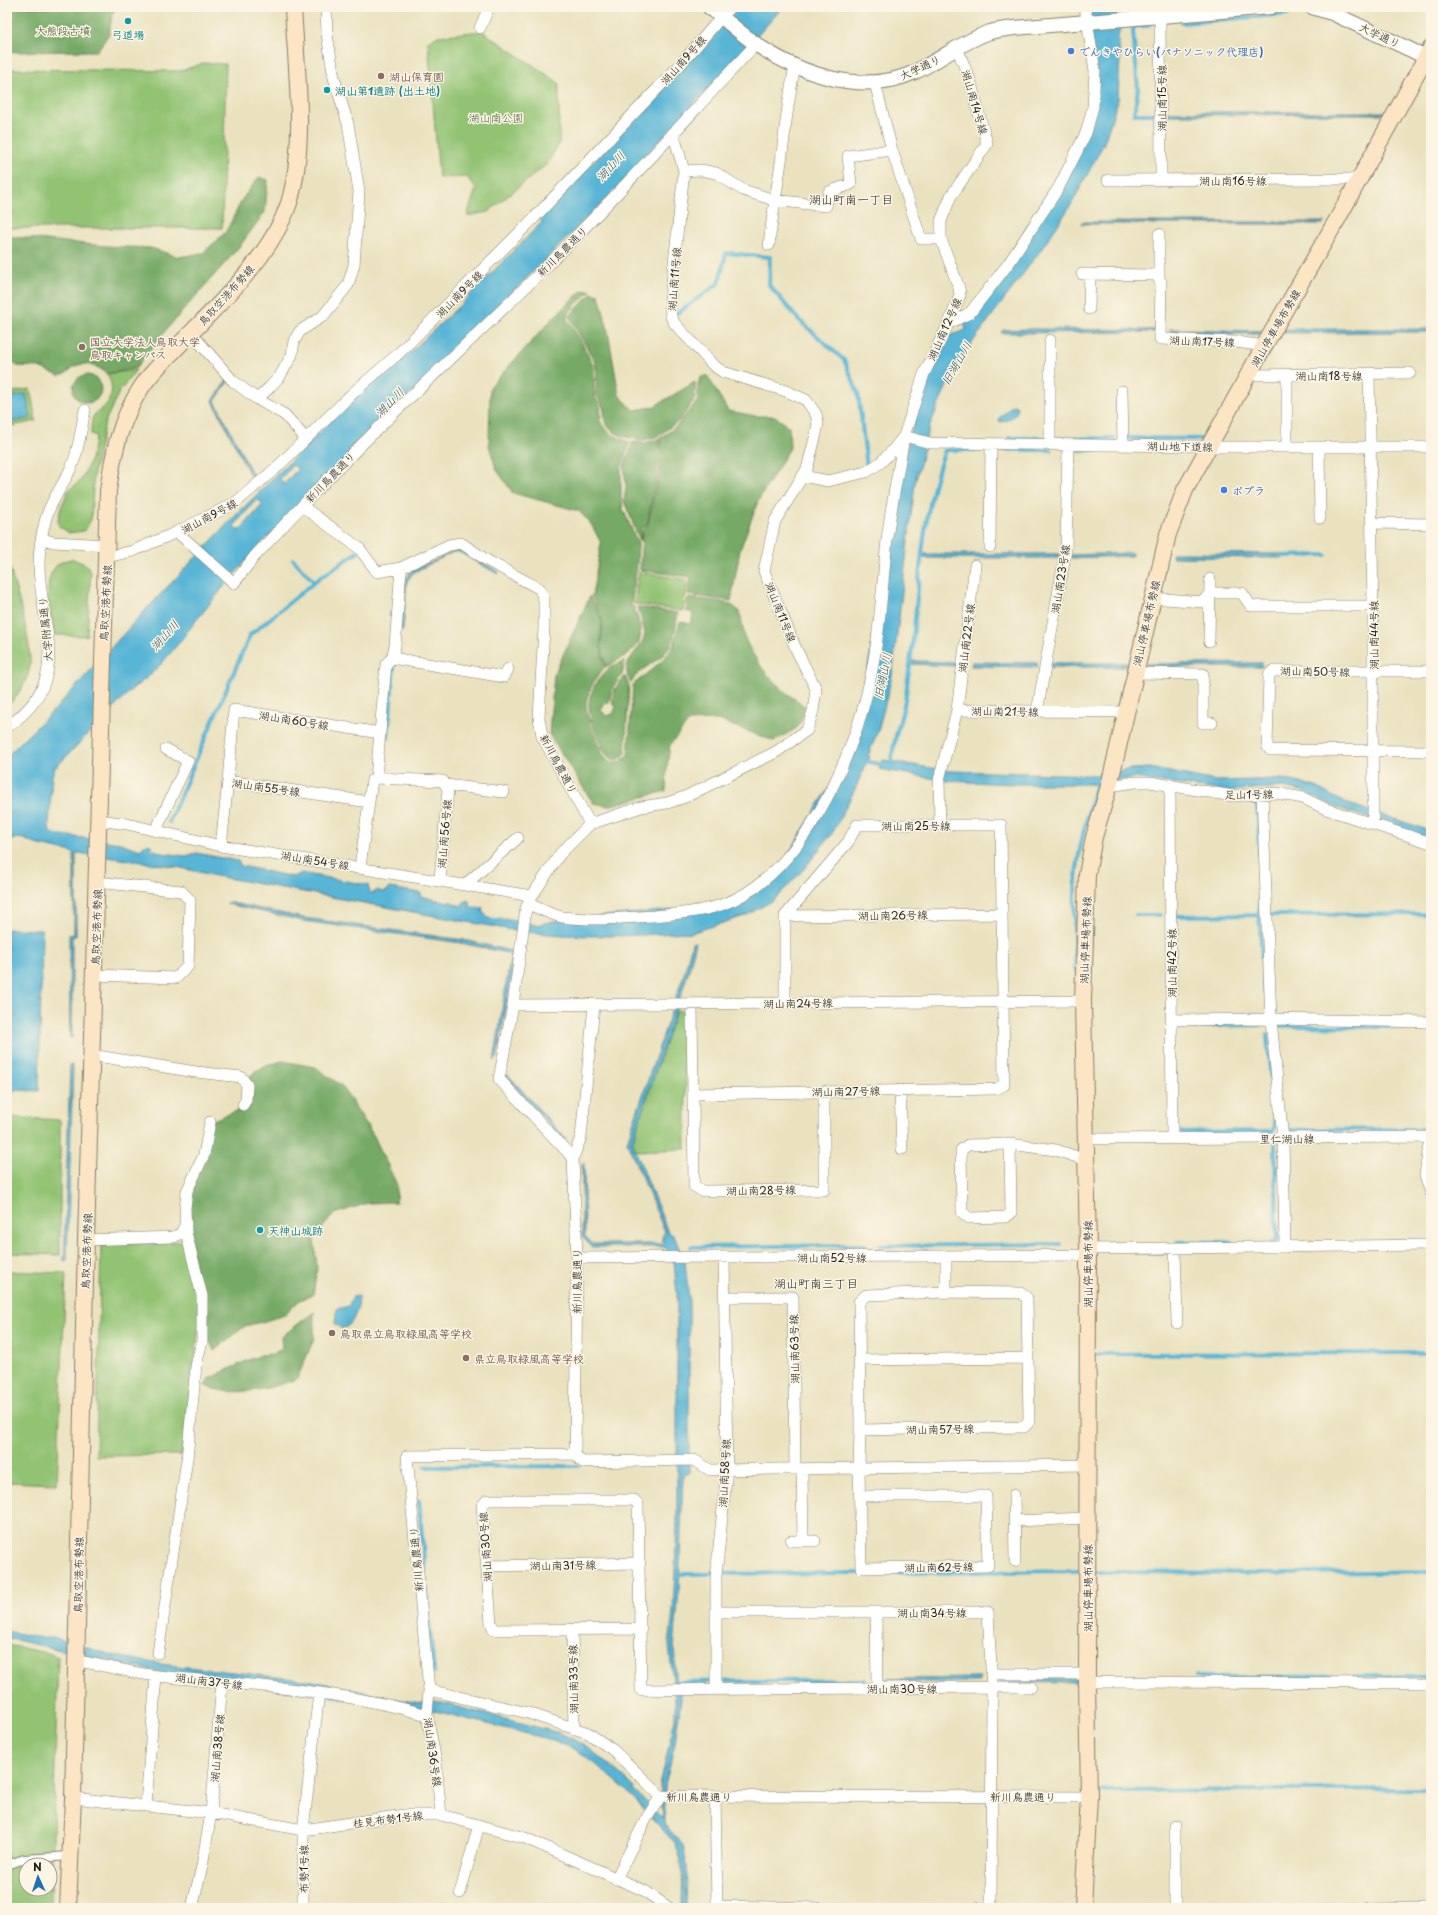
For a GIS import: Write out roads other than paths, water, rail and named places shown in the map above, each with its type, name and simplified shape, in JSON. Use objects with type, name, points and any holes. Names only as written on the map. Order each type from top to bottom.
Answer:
[{"type":"main road","name":"鳥取空港布勢線","points":[[68,1908],[73,1798],[86,1240],[103,641],[108,551],[108,491],[114,452],[119,434],[141,389],[155,370],[233,289],[265,250],[278,229],[289,203],[295,179],[299,132],[293,7]]},
{"type":"main road","name":"湖山停車場布勢線","points":[[1083,1908],[1090,1797],[1087,1678],[1088,1252],[1083,1001],[1087,875],[1094,837],[1109,786],[1134,672],[1168,534],[1185,490],[1247,375],[1338,218],[1428,52]]},
{"type":"street","points":[[257,399],[280,376],[292,355],[294,341],[300,331],[323,316],[348,285],[354,265],[359,191],[348,124],[334,78],[327,34],[326,7]]},
{"type":"street","points":[[480,28],[489,7]]},
{"type":"street","points":[[709,7],[725,14]]},
{"type":"street","points":[[949,323],[970,313],[1009,263],[1059,187],[1086,133],[1093,107],[1095,71],[1085,7]]},
{"type":"street","points":[[1153,13],[1271,7]]},
{"type":"street","name":"大学通り","points":[[1312,7],[1332,13],[1428,52]]},
{"type":"street","name":"大学通り","points":[[725,14],[755,43],[794,66],[819,75],[848,81],[875,84],[901,78],[970,40],[991,32],[1124,19],[1153,13]]},
{"type":"street","name":"湖山南15号線","points":[[1153,13],[1161,180]]},
{"type":"street","name":"湖山南9号線","points":[[302,506],[254,557],[234,583],[177,532],[235,503],[274,470],[354,392],[398,354],[535,218],[680,65],[725,14]]},
{"type":"street","name":"新川鳥農通り","points":[[590,824],[542,736],[539,718],[544,600],[540,589],[488,561],[461,543],[449,545],[401,568],[378,572],[359,548],[302,506],[345,459],[544,269],[604,208],[755,43]]},
{"type":"street","name":"湖山南14号線","points":[[941,239],[941,221],[951,196],[987,144],[970,80],[957,48]]},
{"type":"street","points":[[769,244],[774,200],[781,163],[787,104],[794,66]]},
{"type":"street","points":[[875,84],[892,150],[921,239],[941,239]]},
{"type":"street","name":"湖山南11号線","points":[[590,824],[641,808],[667,803],[696,792],[776,752],[807,730],[813,710],[816,689],[796,649],[764,571],[775,522],[803,476],[810,458],[818,423],[812,407],[806,400],[786,391],[723,372],[713,365],[680,331],[671,317],[670,300],[684,171],[673,132]]},
{"type":"street","points":[[684,171],[701,170],[716,173],[743,190],[774,200],[826,206],[829,192],[851,184],[848,156],[892,150]]},
{"type":"street","name":"湖山南16号線","points":[[1108,180],[1358,180]]},
{"type":"street","points":[[1159,234],[1159,280]]},
{"type":"street","name":"湖山南12号線","points":[[803,476],[828,481],[866,472],[884,459],[906,436],[924,374],[949,323],[960,291],[941,239]]},
{"type":"street","points":[[1090,309],[1086,274],[1156,275],[1159,280]]},
{"type":"street","name":"湖山南17号線","points":[[1159,280],[1161,282],[1160,339],[1236,342],[1264,346]]},
{"type":"street","points":[[191,334],[233,381],[257,399],[285,415],[306,439]]},
{"type":"street","points":[[1050,340],[1050,444]]},
{"type":"street","name":"湖山南18号線","points":[[1247,375],[1410,373]]},
{"type":"street","name":"湖山南44号線","points":[[1369,374],[1373,606],[1372,819]]},
{"type":"street","points":[[1286,447],[1287,375]]},
{"type":"street","points":[[1122,391],[1123,445]]},
{"type":"street","name":"大学附属通り","points":[[7,727],[22,716],[35,702],[42,691],[48,670],[49,646],[39,563],[48,514],[72,466],[85,410]]},
{"type":"street","name":"湖山地下道線","points":[[906,436],[930,443],[1209,447],[1431,447]]},
{"type":"street","name":"湖山南54号線","points":[[99,823],[126,824],[221,846],[466,884],[529,903],[561,916],[583,918],[650,916],[699,910],[721,905],[755,888],[777,868],[796,846],[820,811],[835,783],[862,713],[871,680],[888,537],[906,436]]},
{"type":"street","points":[[990,547],[991,444]]},
{"type":"street","name":"湖山南23号線","points":[[1037,712],[1066,550],[1068,444]]},
{"type":"street","points":[[1319,447],[1320,518]]},
{"type":"street","points":[[1372,523],[1431,524]]},
{"type":"street","points":[[43,539],[108,551],[133,551],[177,532]]},
{"type":"street","name":"湖山南22号線","points":[[957,710],[975,565]]},
{"type":"street","points":[[360,867],[372,780],[376,778],[386,664],[392,658],[395,646],[401,568]]},
{"type":"street","points":[[1209,641],[1210,579]]},
{"type":"street","points":[[1152,598],[1203,602],[1210,594],[1242,594],[1252,606],[1373,606]]},
{"type":"street","points":[[392,658],[504,678],[508,669]]},
{"type":"street","name":"湖山南50号線","points":[[1431,671],[1273,671],[1269,675],[1267,746],[1270,750],[1431,751]]},
{"type":"street","points":[[1134,672],[1203,674],[1203,723],[1212,723]]},
{"type":"street","name":"湖山南60号線","points":[[228,781],[234,710],[380,733]]},
{"type":"street","name":"湖山南21号線","points":[[940,824],[940,775],[957,710],[1125,712]]},
{"type":"street","points":[[156,830],[188,761],[166,749]]},
{"type":"street","name":"湖山南56号線","points":[[376,778],[443,782],[446,785],[448,789],[440,880]]},
{"type":"street","name":"湖山南55号線","points":[[221,846],[228,781],[369,802]]},
{"type":"street","name":"足山1号線","points":[[1109,786],[1136,782],[1150,782],[1170,787],[1233,796],[1276,792],[1303,798],[1326,809],[1372,819],[1431,843]]},
{"type":"street","points":[[446,785],[504,792]]},
{"type":"street","name":"湖山南42号線","points":[[1170,787],[1172,1138]]},
{"type":"street","points":[[1262,793],[1271,1019],[1283,1138],[1284,1247]]},
{"type":"street","points":[[590,824],[560,854],[529,903],[522,935],[513,1005],[499,1079],[573,1158],[581,1138],[594,1006]]},
{"type":"street","name":"湖山南25号線","points":[[785,916],[848,842],[857,825],[1001,825],[1003,1002]]},
{"type":"street","points":[[466,884],[518,838]]},
{"type":"street","points":[[94,975],[176,978],[188,966],[190,900],[181,891],[97,875]]},
{"type":"street","name":"湖山南26号線","points":[[785,916],[1001,914]]},
{"type":"street","points":[[785,916],[785,1003]]},
{"type":"street","name":"湖山南24号線","points":[[513,1005],[594,1006],[1083,1001]]},
{"type":"street","name":"湖山南27号線","points":[[693,1094],[996,1089],[1004,1085],[1003,1002]]},
{"type":"street","points":[[692,1005],[693,1094]]},
{"type":"street","points":[[1171,1020],[1271,1019],[1430,1022],[1431,1020]]},
{"type":"street","points":[[91,1055],[196,1072],[241,1077],[247,1085],[246,1100],[243,1105]]},
{"type":"street","points":[[900,1090],[902,1149]]},
{"type":"street","name":"湖山南28号線","points":[[693,1094],[694,1186],[702,1191],[824,1190],[824,1091]]},
{"type":"street","points":[[158,1653],[187,1459],[196,1366],[202,1341],[202,1296],[186,1224],[187,1192],[204,1155],[210,1122]]},
{"type":"street","name":"里仁湖山線","points":[[1086,1139],[1431,1136],[1425,1175],[1431,1193]]},
{"type":"street","points":[[1010,1144],[1011,1213],[1006,1217],[969,1218],[962,1212],[961,1150],[968,1145],[1010,1144],[1056,1150],[1086,1160]]},
{"type":"street","name":"新川鳥農通り","points":[[573,1158],[577,1258],[576,1454],[407,1456],[428,1690],[528,1713],[588,1734],[613,1750],[661,1796],[1090,1797]]},
{"type":"street","points":[[86,1240],[174,1237],[181,1233],[186,1224]]},
{"type":"street","name":"湖山南52号線","points":[[577,1258],[946,1256],[1175,1248],[1431,1245]]},
{"type":"street","points":[[1175,1248],[1177,1323]]},
{"type":"street","points":[[946,1256],[946,1292]]},
{"type":"street","name":"湖山南58号線","points":[[716,1689],[716,1576],[726,1469],[724,1257]]},
{"type":"street","name":"湖山南57号線","points":[[946,1292],[1021,1293],[1027,1298],[1028,1358],[1029,1422],[1024,1427],[860,1430],[859,1302],[866,1295],[946,1292]]},
{"type":"street","name":"湖山南63号線","points":[[725,1297],[793,1297],[799,1469]]},
{"type":"street","points":[[859,1360],[1028,1358]]},
{"type":"street","name":"湖山南62号線","points":[[859,1496],[986,1496],[988,1566],[861,1568],[859,1496],[860,1430]]},
{"type":"street","points":[[576,1454],[582,1462],[694,1460],[710,1470],[1087,1464]]},
{"type":"street","points":[[799,1469],[803,1541]]},
{"type":"street","points":[[1014,1495],[1015,1561]]},
{"type":"street","name":"湖山南30号線","points":[[641,1629],[494,1630],[491,1623],[482,1506],[487,1500],[634,1500],[638,1504],[640,1563],[641,1629],[641,1690],[1031,1687]]},
{"type":"street","points":[[1014,1521],[1087,1518]]},
{"type":"street","points":[[791,1541],[815,1541]]},
{"type":"street","name":"湖山南31号線","points":[[486,1566],[640,1563]]},
{"type":"street","points":[[716,1612],[876,1612],[877,1688]]},
{"type":"street","name":"湖山南34号線","points":[[876,1612],[988,1612],[992,1687]]},
{"type":"street","name":"湖山南33号線","points":[[572,1630],[574,1729]]},
{"type":"street","name":"湖山南37号線","points":[[76,1661],[156,1676],[319,1694],[376,1703],[427,1715]]},
{"type":"street","points":[[991,1674],[1087,1678],[1431,1683]]},
{"type":"street","points":[[146,1805],[156,1676]]},
{"type":"street","name":"湖山南38号線","points":[[211,1813],[222,1683]]},
{"type":"street","points":[[978,1908],[991,1908],[992,1687]]},
{"type":"street","name":"湖山南36号線","points":[[428,1690],[427,1715],[436,1762],[441,1815]]},
{"type":"street","points":[[303,1830],[319,1694]]},
{"type":"street","points":[[616,1879],[646,1819],[661,1796]]},
{"type":"street","points":[[715,1796],[717,1906],[819,1908]]},
{"type":"street","points":[[73,1798],[211,1813],[202,1866],[192,1908]]},
{"type":"street","name":"桂見布勢1号線","points":[[211,1813],[303,1830],[404,1815],[441,1815],[525,1838],[645,1891],[669,1908]]},
{"type":"street","points":[[460,1893],[479,1825]]},
{"type":"street","points":[[1175,1826],[1175,1908]]},
{"type":"street","name":"布勢1号線","points":[[303,1830],[303,1908]]},
{"type":"street","points":[[7,1865],[24,1859],[70,1856]]},
{"type":"street","points":[[1368,1908],[1431,1907]]},
{"type":"water","points":[[738,7],[783,7],[617,188],[260,545],[159,666],[142,682],[133,688],[55,768],[52,775],[50,832],[54,834],[120,843],[140,850],[146,844],[151,845],[152,849],[162,853],[186,856],[196,853],[238,861],[241,866],[294,877],[301,873],[368,885],[370,893],[377,890],[383,892],[387,891],[389,888],[421,893],[421,896],[441,901],[443,900],[446,903],[451,902],[461,906],[466,900],[470,902],[470,907],[483,908],[482,911],[488,918],[514,920],[536,925],[558,920],[729,905],[757,892],[775,876],[855,745],[901,471],[922,390],[948,338],[951,335],[966,330],[964,322],[969,319],[1092,124],[1089,7],[1118,7],[1122,27],[1118,35],[1120,58],[1118,100],[1104,143],[1071,205],[1043,247],[963,355],[951,376],[930,425],[915,483],[892,676],[879,728],[868,756],[870,757],[833,832],[804,869],[774,900],[745,916],[687,934],[686,932],[622,936],[559,935],[517,931],[216,876],[177,867],[78,853],[76,854],[76,936],[72,937],[72,1038],[70,1038],[69,935],[74,934],[74,854],[72,852],[35,844],[24,839],[18,838],[7,841],[7,756],[58,706],[139,617],[235,516],[338,414],[394,362],[397,365],[458,307],[542,222],[540,219]],"holes":[[[293,465],[298,469],[284,484],[280,479]],[[257,499],[263,504],[239,531],[234,526]]]},
{"type":"water","points":[[1168,112],[1386,112],[1385,114],[1167,115]]},
{"type":"water","points":[[1082,222],[1325,222],[1323,224],[1081,224]]},
{"type":"water","points":[[1169,329],[1264,331],[1262,334],[1173,333]]},
{"type":"water","points":[[1284,329],[1431,329],[1431,332],[1282,333]]},
{"type":"water","points":[[1003,330],[1155,330],[1155,332],[1001,333]]},
{"type":"water","points":[[227,380],[228,382],[215,401],[254,477],[252,479],[213,401]]},
{"type":"water","points":[[26,394],[31,418],[7,423],[7,398]]},
{"type":"water","points":[[1014,405],[1018,407],[1016,413],[1009,419],[1000,422],[999,418]]},
{"type":"water","points":[[459,549],[499,572],[498,574],[459,552],[453,552],[413,573],[407,581],[403,630],[400,630],[406,580],[411,571]]},
{"type":"water","points":[[1132,553],[1132,556],[1071,558],[1071,555]]},
{"type":"water","points":[[1173,553],[1283,554],[1283,558],[1172,557]]},
{"type":"water","points":[[923,554],[1060,554],[1059,558],[922,558]]},
{"type":"water","points":[[912,661],[958,662],[957,666],[911,664]]},
{"type":"water","points":[[972,662],[1037,663],[1037,667],[971,666]]},
{"type":"water","points":[[1051,663],[1127,663],[1126,667],[1050,667]]},
{"type":"water","points":[[1262,663],[1262,667],[1144,667],[1145,664]]},
{"type":"water","points":[[883,760],[949,771],[1098,775],[1131,769],[1150,768],[1216,781],[1283,779],[1316,787],[1343,802],[1431,831],[1431,839],[1338,808],[1302,791],[1283,787],[1225,791],[1134,778],[1097,784],[1012,784],[947,781],[879,769]]},
{"type":"water","points":[[228,902],[304,918],[464,940],[516,952],[497,1058],[494,1061],[511,954],[461,943],[303,921],[227,904]]},
{"type":"water","points":[[7,929],[42,930],[39,1091],[7,1090]]},
{"type":"water","points":[[696,942],[689,970],[632,1142],[668,1232],[674,1236],[685,1263],[689,1298],[689,1472],[683,1474],[679,1590],[674,1647],[676,1675],[681,1698],[675,1743],[665,1786],[665,1824],[683,1846],[687,1865],[686,1908],[682,1908],[682,1867],[675,1843],[624,1788],[586,1756],[556,1741],[435,1711],[164,1673],[7,1638],[7,1631],[35,1637],[56,1638],[111,1655],[160,1664],[313,1681],[401,1700],[423,1703],[434,1701],[560,1733],[591,1750],[609,1764],[635,1788],[633,1790],[663,1819],[660,1785],[675,1719],[675,1700],[669,1645],[673,1611],[677,1524],[677,1295],[674,1262],[665,1247],[592,1247],[582,1237],[582,1164],[584,1162],[585,1236],[593,1244],[661,1244],[663,1242],[662,1237],[665,1232],[627,1142],[685,971],[692,943]]},
{"type":"water","points":[[70,1065],[73,1065],[67,1260],[64,1261]]},
{"type":"water","points":[[507,1074],[566,1139],[565,1141],[505,1076]]},
{"type":"water","points":[[354,1295],[359,1297],[357,1311],[350,1324],[342,1329],[335,1324],[337,1309],[349,1306]]},
{"type":"water","points":[[980,1678],[980,1682],[884,1682],[885,1679]]},
{"type":"water","points":[[997,1678],[1079,1679],[1079,1683],[1000,1682]]},
{"type":"waterway","points":[[1182,23],[1288,14]]},
{"type":"waterway","points":[[1149,26],[1134,26],[1133,31],[1138,89],[1134,114],[1153,114]]},
{"type":"waterway","points":[[675,315],[719,283],[726,253],[770,257],[769,285],[798,319],[844,360],[858,393],[867,467]]},
{"type":"waterway","points":[[1009,438],[1044,438]]},
{"type":"waterway","points":[[1056,439],[1114,438]]},
{"type":"waterway","points":[[1127,438],[1202,439]]},
{"type":"waterway","points":[[891,765],[893,748],[906,697],[921,560],[936,477],[945,450],[981,450]]},
{"type":"waterway","points":[[1001,450],[1051,450]]},
{"type":"waterway","points":[[1076,450],[1095,450]]},
{"type":"waterway","points":[[169,822],[250,635],[317,580],[358,552]]},
{"type":"waterway","points":[[1278,556],[1326,555]]},
{"type":"waterway","points":[[293,559],[314,582]]},
{"type":"waterway","points":[[388,738],[394,665]]},
{"type":"waterway","points":[[864,761],[885,765]]},
{"type":"waterway","points":[[1075,971],[1074,916],[1076,875],[1086,820],[1097,780]]},
{"type":"waterway","points":[[1257,806],[1260,870],[1259,909],[1264,993]]},
{"type":"waterway","points":[[1269,915],[1431,914]]},
{"type":"waterway","points":[[1136,915],[1160,915]]},
{"type":"waterway","points":[[1176,916],[1259,915]]},
{"type":"waterway","points":[[1178,1027],[1261,1025]]},
{"type":"waterway","points":[[1280,1026],[1409,1027]]},
{"type":"waterway","points":[[1181,1132],[1272,1131],[1275,1127],[1267,1034]]},
{"type":"waterway","points":[[1428,1128],[1431,1121]]},
{"type":"waterway","points":[[1289,1130],[1425,1129]]},
{"type":"waterway","points":[[1272,1242],[1277,1242],[1275,1141]]},
{"type":"waterway","points":[[1178,1242],[1231,1242]]},
{"type":"waterway","points":[[880,1246],[1061,1244]]},
{"type":"waterway","points":[[691,1247],[865,1245]]},
{"type":"waterway","points":[[1094,1354],[1431,1353]]},
{"type":"waterway","points":[[425,1467],[578,1466]]},
{"type":"waterway","points":[[419,1501],[425,1572]]},
{"type":"waterway","points":[[897,1573],[1079,1571]]},
{"type":"waterway","points":[[1094,1572],[1309,1573],[1431,1571]]},
{"type":"waterway","points":[[681,1574],[862,1573]]},
{"type":"waterway","points":[[425,1580],[434,1672]]},
{"type":"waterway","points":[[1196,1677],[1431,1676]]},
{"type":"waterway","points":[[680,1682],[865,1680]]},
{"type":"waterway","points":[[1097,1791],[1431,1789]]},
{"type":"place","name":"弓道場","points":[[128,21]]},
{"type":"place","name":"でんきやひらい(パナソニック代理店)","points":[[1071,51]]},
{"type":"place","name":"湖山保育園","points":[[381,76]]},
{"type":"place","name":"湖山第1遺跡 (出土地)","points":[[327,90]]},
{"type":"place","name":"国立大学法人鳥取大学 鳥取キャンパス","points":[[82,347]]},
{"type":"place","name":"ポプラ","points":[[1224,490]]},
{"type":"place","name":"天神山城跡","points":[[260,1230]]},
{"type":"place","name":"鳥取県立鳥取緑風高等学校","points":[[332,1333]]},
{"type":"place","name":"県立鳥取緑風高等学校","points":[[466,1358]]},
{"type":"district","name":"湖山町南一丁目","points":[[851,199]]},
{"type":"district","name":"湖山町南三丁目","points":[[816,1283]]},
{"type":"park label","name":"大熊段古墳","points":[[63,30]]},
{"type":"park label","name":"湖山南公園","points":[[496,117]]},
{"type":"water label","name":"湖山川","points":[[610,166]]},
{"type":"water label","name":"旧湖山川","points":[[956,363]]},
{"type":"water label","name":"湖山川","points":[[389,402]]},
{"type":"water label","name":"湖山川","points":[[164,635]]},
{"type":"water label","name":"旧湖山川","points":[[882,676]]}]
